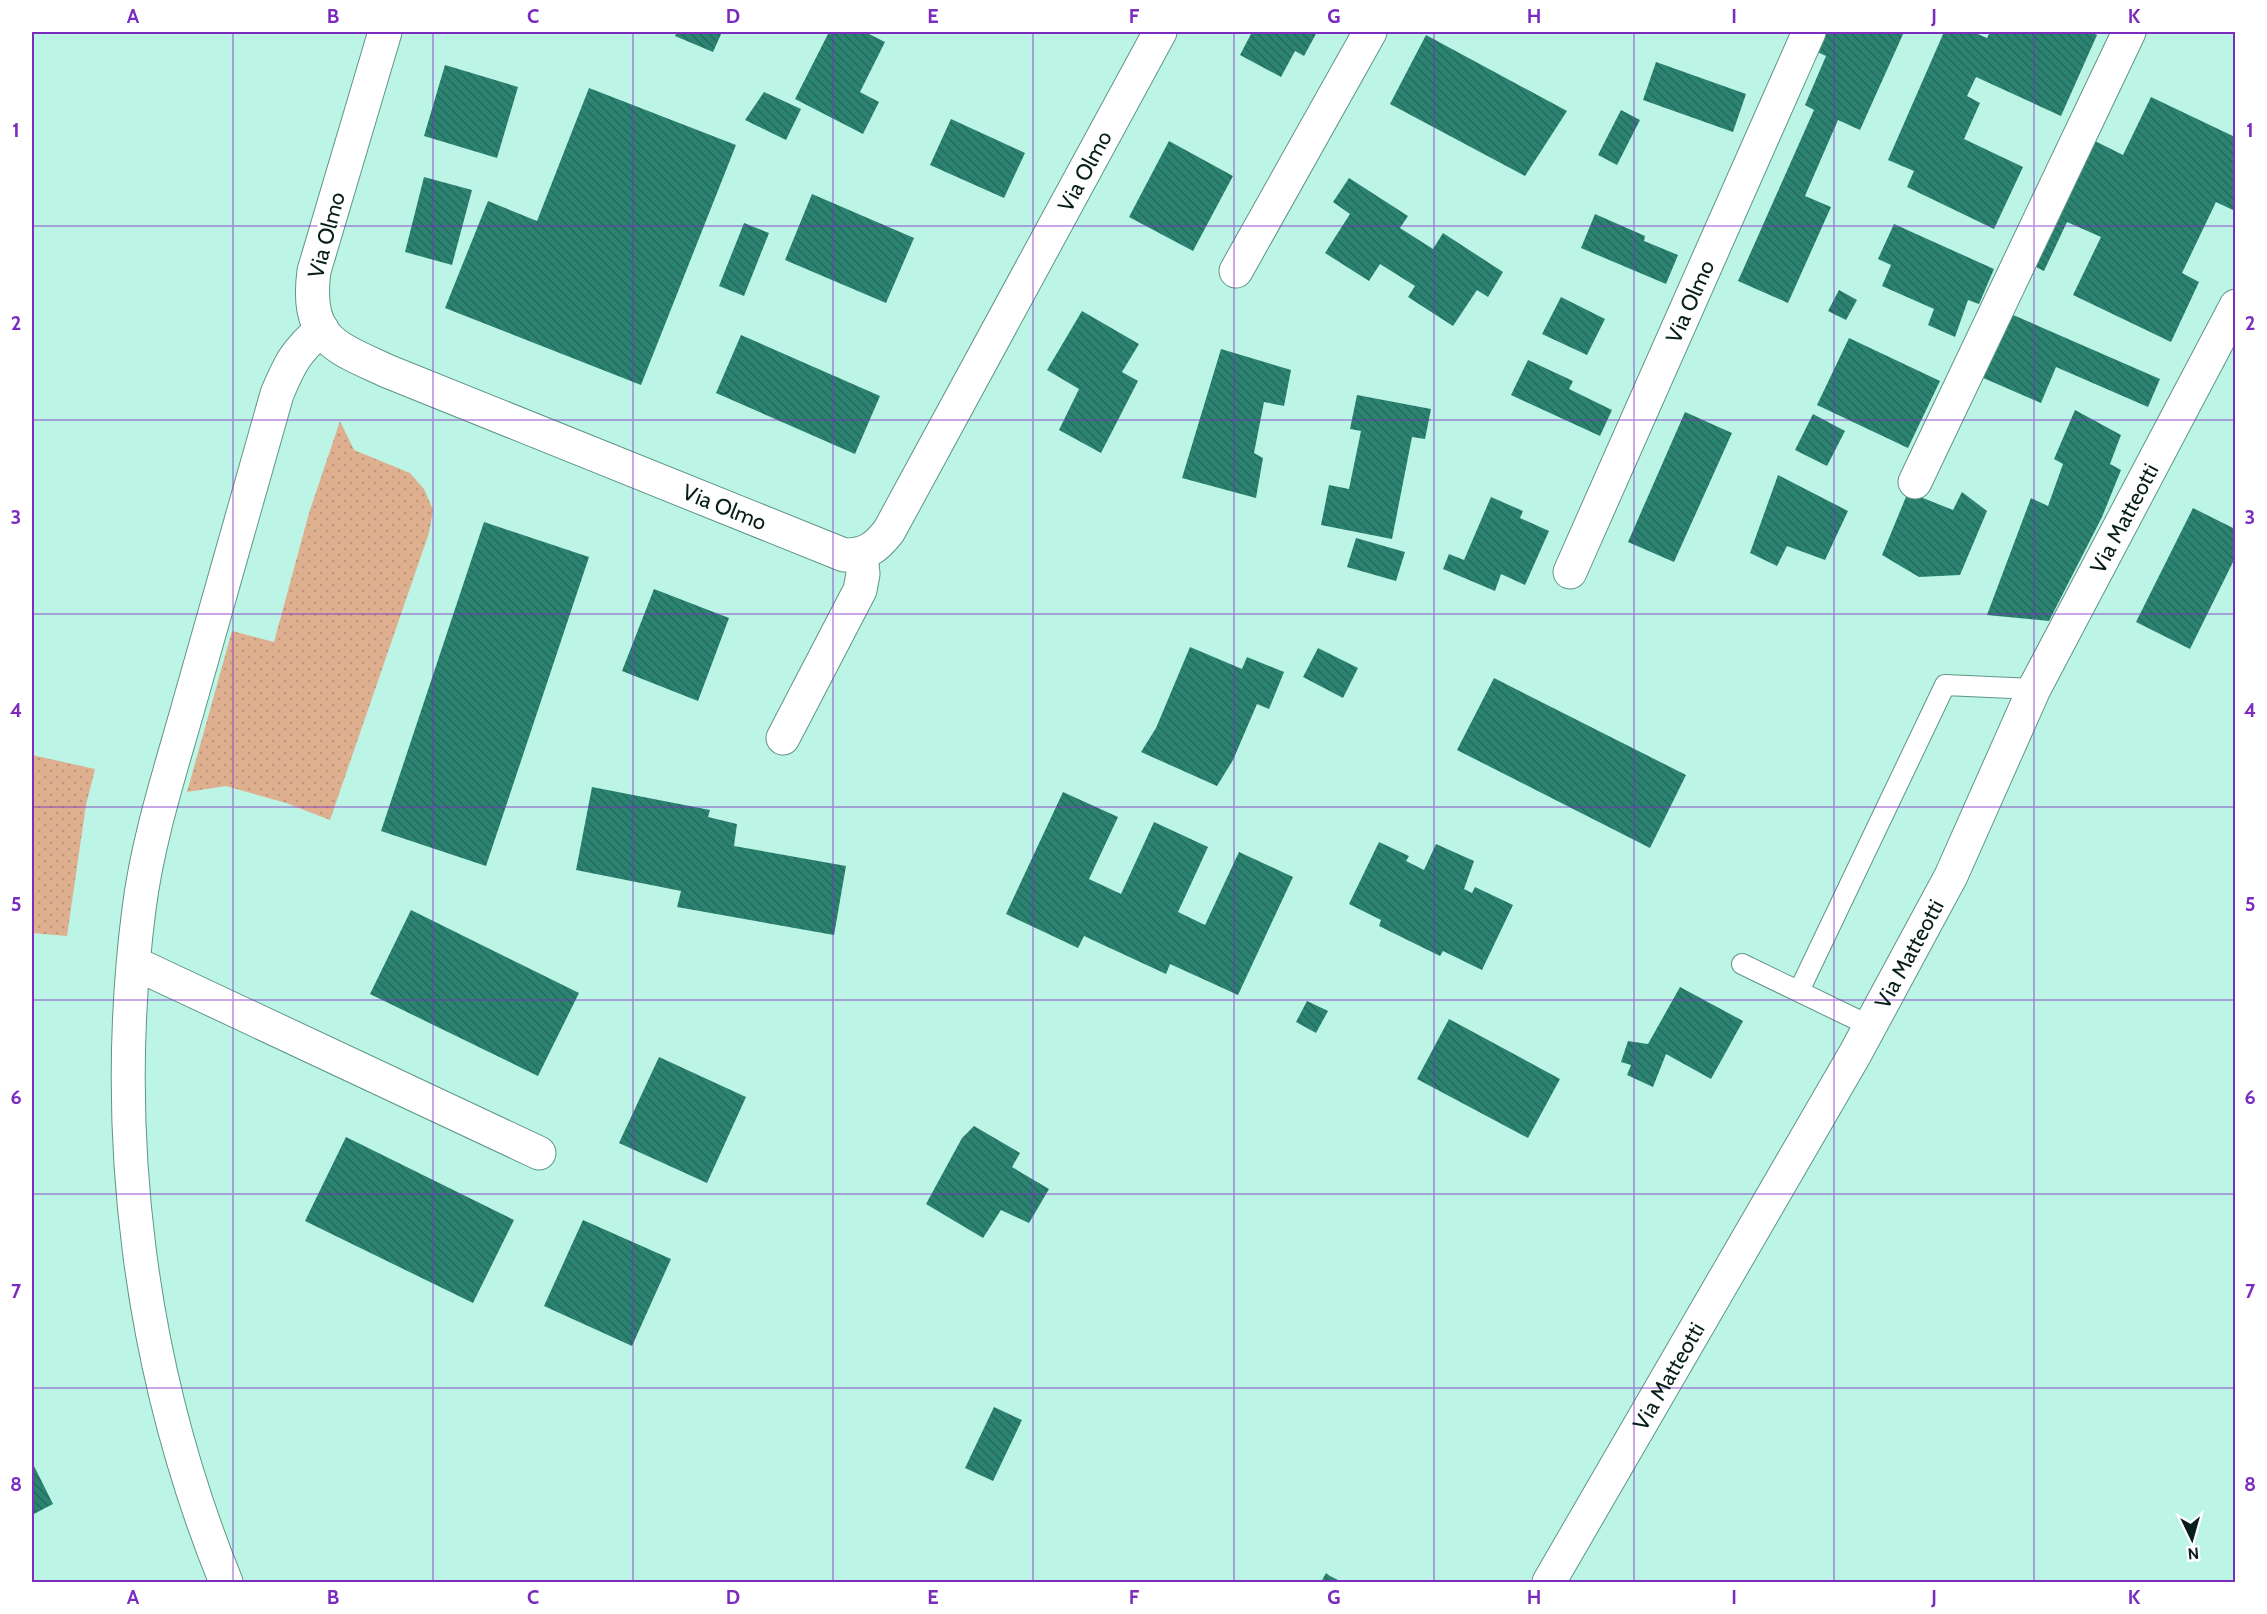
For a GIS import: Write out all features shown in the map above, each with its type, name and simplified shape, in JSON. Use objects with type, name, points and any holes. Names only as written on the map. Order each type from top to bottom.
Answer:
[{"type":"street","name":"Via Olmo","points":[[385,32],[314,271],[313,305],[328,339],[338,348],[387,371],[844,555],[861,554],[879,545],[889,531],[1160,32]]},
{"type":"street","points":[[1236,271],[1370,32]]},
{"type":"street","name":"Via Olmo","points":[[1570,572],[1809,32]]},
{"type":"street","points":[[1915,482],[2129,32]]},
{"type":"street","name":"Via Matteotti","points":[[1549,1582],[1870,1026],[1951,876],[2034,689],[2235,306]]},
{"type":"street","points":[[226,1582],[197,1504],[167,1406],[154,1342],[138,1242],[131,1156],[130,1011],[139,908],[155,828],[277,394],[291,361],[298,351],[322,329]]},
{"type":"street","points":[[783,738],[860,590],[863,574],[861,554]]},
{"type":"street","points":[[134,963],[540,1153]]},
{"type":"lane","points":[[1799,991],[1945,685],[2034,689]]},
{"type":"lane","points":[[1743,964],[1870,1026]]},
{"type":"shaded area","points":[[340,421],[354,450],[410,473],[424,489],[433,510],[429,533],[330,820],[286,803],[226,786],[187,792],[232,631],[274,642],[309,513]]},
{"type":"shaded area","points":[[32,755],[95,769],[86,805],[67,936],[32,933]]},
{"type":"building","points":[[677,32],[722,32],[713,52],[675,36]]},
{"type":"building","points":[[829,32],[865,32],[885,42],[860,92],[879,102],[863,134],[795,99]]},
{"type":"building","points":[[1252,32],[1317,32],[1304,56],[1295,51],[1281,77],[1240,55]]},
{"type":"building","points":[[1824,32],[1904,32],[1860,130],[1838,120],[1805,196],[1831,207],[1788,303],[1738,281],[1814,110],[1805,105],[1826,56],[1815,51]]},
{"type":"building","points":[[1944,32],[1973,32],[1987,38],[1990,32],[2089,32],[2097,35],[2061,116],[1976,77],[1967,96],[1980,103],[1964,139],[2023,167],[1994,229],[1907,187],[1914,171],[1888,160]]},
{"type":"building","points":[[1426,35],[1567,111],[1525,176],[1390,104]]},
{"type":"building","points":[[1656,62],[1746,94],[1733,132],[1643,100]]},
{"type":"building","points":[[445,65],[518,87],[497,158],[424,136]]},
{"type":"building","points":[[589,88],[736,145],[641,385],[445,308],[488,201],[537,221]]},
{"type":"building","points":[[764,92],[801,109],[786,140],[745,120]]},
{"type":"building","points":[[2151,97],[2235,137],[2235,211],[2216,202],[2182,273],[2199,282],[2171,342],[2073,295],[2101,237],[2067,222],[2044,271],[2028,263],[2087,137],[2123,155]]},
{"type":"building","points":[[1621,110],[1640,120],[1617,165],[1598,155]]},
{"type":"building","points":[[951,119],[1025,153],[1004,198],[930,165]]},
{"type":"building","points":[[1169,141],[1233,176],[1193,251],[1129,217]]},
{"type":"building","points":[[424,177],[472,190],[452,265],[405,252]]},
{"type":"building","points":[[1349,178],[1408,216],[1400,228],[1433,249],[1443,233],[1503,272],[1488,297],[1477,290],[1453,326],[1408,297],[1415,286],[1380,264],[1369,281],[1325,253],[1350,214],[1333,202]]},
{"type":"building","points":[[812,194],[914,238],[886,303],[785,260]]},
{"type":"building","points":[[1595,214],[1645,236],[1644,241],[1678,255],[1666,284],[1581,248]]},
{"type":"building","points":[[744,223],[769,233],[744,296],[719,286]]},
{"type":"building","points":[[1894,224],[1994,269],[1979,304],[1968,300],[1955,337],[1928,325],[1934,309],[1882,286],[1891,265],[1878,259]]},
{"type":"building","points":[[1839,290],[1857,300],[1846,320],[1828,311]]},
{"type":"building","points":[[1561,297],[1605,319],[1587,355],[1542,334]]},
{"type":"building","points":[[1082,311],[1139,344],[1122,372],[1138,381],[1101,453],[1059,430],[1079,389],[1047,370]]},
{"type":"building","points":[[2011,314],[2160,379],[2148,407],[2056,367],[2041,403],[1981,377]]},
{"type":"building","points":[[741,335],[880,396],[855,454],[716,393]]},
{"type":"building","points":[[1849,338],[1940,381],[1908,448],[1817,405]]},
{"type":"building","points":[[1221,349],[1291,370],[1284,406],[1264,402],[1254,453],[1263,458],[1256,498],[1182,478]]},
{"type":"building","points":[[1528,360],[1573,381],[1569,389],[1612,410],[1600,436],[1511,395]]},
{"type":"building","points":[[1357,395],[1431,409],[1425,439],[1412,437],[1392,539],[1321,525],[1329,485],[1349,489],[1361,431],[1350,429]]},
{"type":"building","points":[[2075,410],[2121,435],[2110,464],[2121,470],[2102,517],[2049,621],[1987,615],[2031,498],[2048,506],[2063,464],[2054,459]]},
{"type":"building","points":[[1685,412],[1732,433],[1674,562],[1628,542]]},
{"type":"building","points":[[1813,414],[1845,431],[1827,466],[1795,450]]},
{"type":"building","points":[[1778,475],[1848,511],[1825,560],[1787,546],[1777,566],[1750,553]]},
{"type":"building","points":[[1908,492],[1953,510],[1962,492],[1987,511],[1960,575],[1919,577],[1882,555]]},
{"type":"building","points":[[1491,497],[1523,511],[1520,518],[1549,531],[1525,585],[1501,574],[1495,591],[1443,569],[1449,554],[1464,560]]},
{"type":"building","points":[[2193,508],[2235,529],[2235,558],[2190,649],[2136,622]]},
{"type":"building","points":[[484,522],[589,557],[486,866],[381,831]]},
{"type":"building","points":[[1356,538],[1405,552],[1396,581],[1347,567]]},
{"type":"building","points":[[654,589],[729,618],[698,701],[622,671]]},
{"type":"building","points":[[1190,647],[1242,669],[1247,657],[1284,672],[1269,709],[1257,704],[1233,760],[1217,786],[1141,752],[1156,728]]},
{"type":"building","points":[[1318,648],[1358,668],[1343,698],[1303,677]]},
{"type":"building","points":[[1494,678],[1686,775],[1650,848],[1457,750]]},
{"type":"building","points":[[592,787],[710,810],[708,817],[737,824],[734,846],[846,866],[834,935],[677,907],[681,891],[576,870]]},
{"type":"building","points":[[1063,792],[1118,817],[1089,879],[1121,894],[1154,822],[1208,847],[1178,912],[1205,925],[1239,852],[1293,877],[1238,995],[1170,964],[1166,974],[1084,936],[1078,948],[1006,914]]},
{"type":"building","points":[[1379,842],[1409,856],[1406,861],[1424,870],[1436,844],[1474,861],[1464,889],[1472,893],[1475,887],[1513,905],[1482,970],[1443,951],[1440,956],[1379,926],[1381,920],[1349,904]]},
{"type":"building","points":[[411,910],[579,993],[538,1076],[370,994]]},
{"type":"building","points":[[1680,987],[1743,1021],[1711,1079],[1666,1054],[1653,1087],[1627,1075],[1631,1065],[1621,1062],[1628,1041],[1648,1044]]},
{"type":"building","points":[[1307,1001],[1328,1011],[1316,1033],[1296,1022]]},
{"type":"building","points":[[1449,1019],[1560,1079],[1528,1138],[1417,1079]]},
{"type":"building","points":[[659,1057],[746,1097],[707,1183],[619,1143]]},
{"type":"building","points":[[974,1126],[1020,1153],[1012,1167],[1049,1189],[1029,1223],[1001,1210],[983,1238],[926,1204],[962,1138]]},
{"type":"building","points":[[346,1137],[514,1220],[473,1303],[305,1221]]},
{"type":"building","points":[[583,1220],[671,1259],[632,1346],[544,1306]]},
{"type":"building","points":[[994,1407],[1022,1420],[993,1481],[965,1468]]},
{"type":"building","points":[[32,1462],[53,1504],[32,1515]]},
{"type":"building","points":[[1326,1573],[1330,1576],[1342,1582],[1321,1582]]}]
